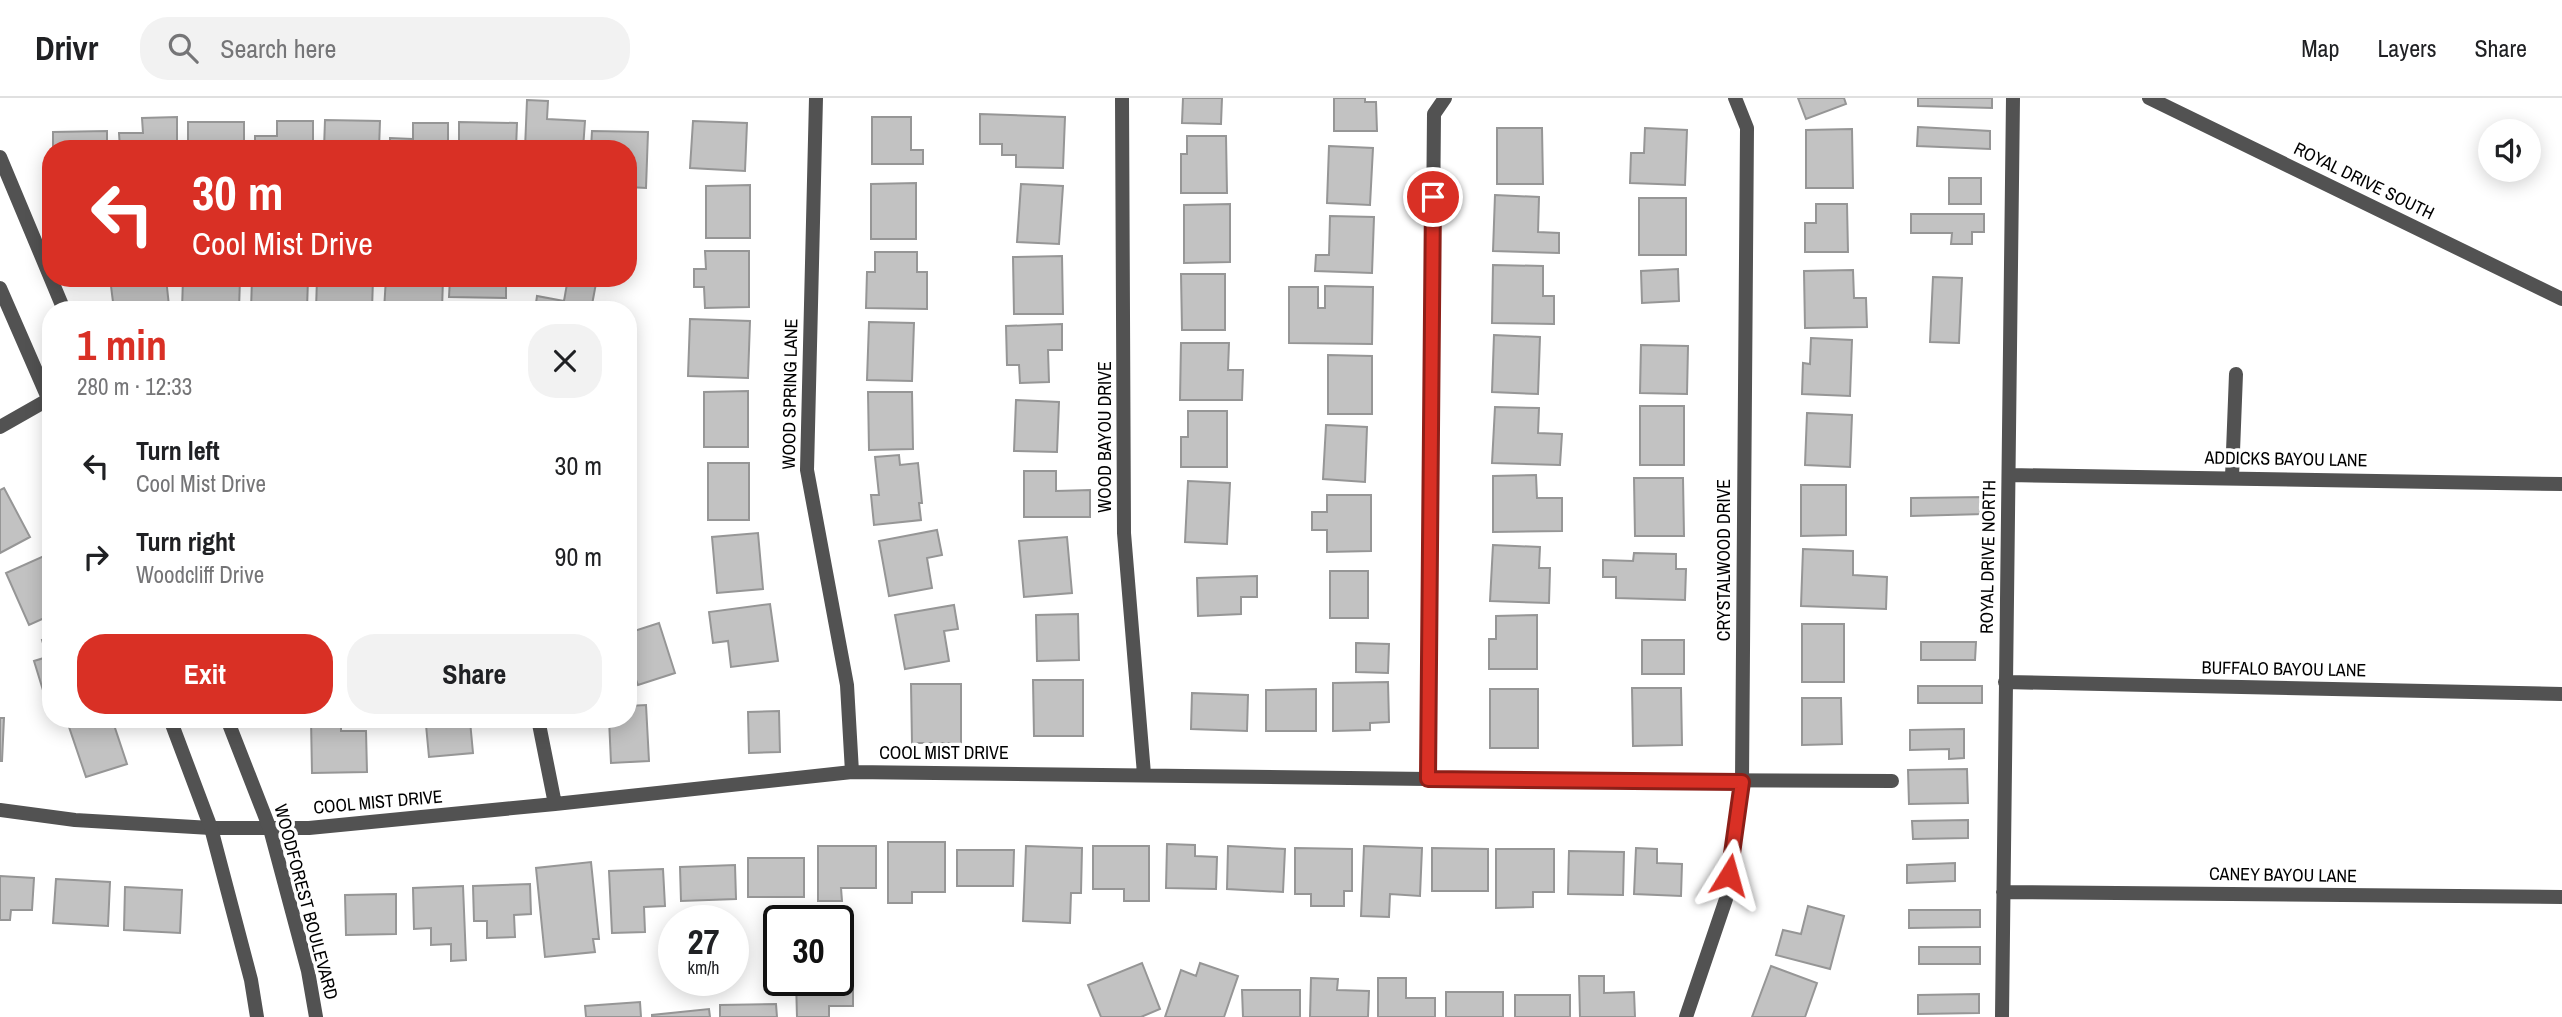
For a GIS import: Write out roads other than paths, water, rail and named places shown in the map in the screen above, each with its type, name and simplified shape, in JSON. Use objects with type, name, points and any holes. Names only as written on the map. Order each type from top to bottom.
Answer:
[{"type":"street","name":"WOOD SPRING LANE","points":[[816,98],[807,470],[847,685],[852,772]]},
{"type":"street","name":"WOOD BAYOU DRIVE","points":[[1122,98],[1124,533],[1144,774]]},
{"type":"street","points":[[1428,779],[1434,114],[1445,98]]},
{"type":"street","name":"CRYSTALWOOD DRIVE","points":[[1686,1017],[1726,899],[1742,782],[1747,128],[1735,98]]},
{"type":"street","name":"ROYAL DRIVE NORTH","points":[[2002,1017],[2013,98]]},
{"type":"street","name":"ROYAL DRIVE SOUTH","points":[[2149,98],[2562,299]]},
{"type":"street","points":[[0,157],[42,257]]},
{"type":"street","points":[[0,288],[42,383]]},
{"type":"street","points":[[2232,477],[2236,374]]},
{"type":"street","points":[[0,427],[42,405]]},
{"type":"street","name":"ADDICKS BAYOU LANE","points":[[2010,475],[2562,484]]},
{"type":"street","name":"BUFFALO BAYOU LANE","points":[[2005,682],[2562,694]]},
{"type":"street","points":[[173,728],[211,828],[251,980],[257,1017]]},
{"type":"street","name":"WOODFOREST BOULEVARD","points":[[230,728],[270,830],[308,971],[316,1017]]},
{"type":"street","points":[[540,728],[555,804]]},
{"type":"street","name":"COOL MIST DRIVE","points":[[0,810],[75,820],[270,830],[555,804],[852,772],[1742,782],[1892,781]]},
{"type":"street","name":"CANEY BAYOU LANE","points":[[2003,892],[2562,897]]}]
